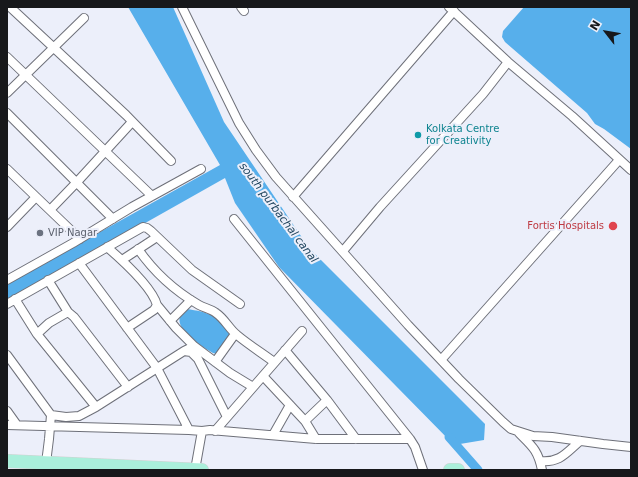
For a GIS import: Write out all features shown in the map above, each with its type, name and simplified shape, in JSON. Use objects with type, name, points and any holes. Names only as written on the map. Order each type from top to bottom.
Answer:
[{"type":"main road","points":[[7,461],[202,470]]},
{"type":"main road","points":[[451,470],[458,470]]},
{"type":"street","points":[[10,7],[171,160]]},
{"type":"street","points":[[182,7],[239,123],[272,172],[458,379],[511,429],[533,436],[548,436],[631,446]]},
{"type":"street","points":[[293,197],[451,9],[508,62],[572,116],[631,170]]},
{"type":"street","points":[[7,93],[84,18]]},
{"type":"street","points":[[7,57],[152,196]]},
{"type":"street","points":[[343,251],[380,207],[482,94],[508,62]]},
{"type":"street","points":[[7,113],[113,219]]},
{"type":"street","points":[[50,210],[132,122]]},
{"type":"street","points":[[441,360],[619,160]]},
{"type":"street","points":[[7,280],[201,168]]},
{"type":"street","points":[[8,171],[80,239]]},
{"type":"street","points":[[7,227],[36,197]]},
{"type":"street","points":[[234,219],[410,439],[415,447],[423,470]]},
{"type":"street","points":[[7,304],[143,227],[147,228],[157,236],[198,275],[240,304]]},
{"type":"street","points":[[122,260],[157,236]]},
{"type":"street","points":[[108,247],[142,282],[157,305],[194,346],[253,387]]},
{"type":"street","points":[[138,249],[160,275],[179,292],[190,300],[215,312],[225,321],[235,334],[274,362]]},
{"type":"street","points":[[79,263],[157,368],[189,430]]},
{"type":"street","points":[[48,280],[68,312],[74,317],[128,387]]},
{"type":"street","points":[[15,299],[37,334],[96,407]]},
{"type":"street","points":[[170,321],[190,300]]},
{"type":"street","points":[[127,328],[154,310],[157,305]]},
{"type":"street","points":[[37,334],[49,323],[68,312]]},
{"type":"street","points":[[215,431],[274,362],[302,332]]},
{"type":"street","points":[[215,362],[235,334]]},
{"type":"street","points":[[50,415],[66,417],[79,416],[194,346]]},
{"type":"street","points":[[285,350],[327,400],[356,440]]},
{"type":"street","points":[[184,351],[191,352],[198,359],[227,417]]},
{"type":"street","points":[[7,355],[50,415],[46,463]]},
{"type":"street","points":[[263,376],[305,421],[316,439]]},
{"type":"street","points":[[305,421],[327,400]]},
{"type":"street","points":[[273,435],[290,405]]},
{"type":"street","points":[[7,412],[17,425]]},
{"type":"street","points":[[7,425],[215,431],[316,439],[410,439]]},
{"type":"street","points":[[195,470],[202,431]]},
{"type":"street","points":[[519,432],[534,448],[539,456],[541,466],[557,460],[580,441]]},
{"type":"water","points":[[128,7],[173,7],[224,122],[309,248],[485,424],[484,440],[454,445],[279,267],[235,203],[225,178],[7,301],[7,284],[220,165]]},
{"type":"water","points":[[524,7],[631,7],[631,149],[595,124],[587,113],[505,42],[502,37],[503,31]]},
{"type":"water","points":[[186,309],[207,313],[217,318],[233,332],[217,354],[197,343],[186,333],[180,322],[180,316]]},
{"type":"waterway","name":"south purbachal canal","points":[[449,437],[478,470]]},
{"type":"place","name":"Kolkata Centre for Creativity","points":[[418,135]]},
{"type":"place","name":"Fortis Hospitals","points":[[613,226]]},
{"type":"place","name":"VIP Nagar","points":[[40,233]]}]
